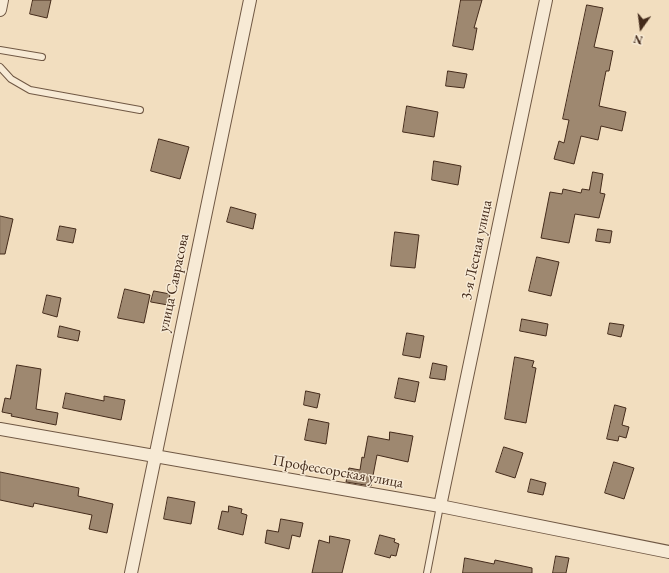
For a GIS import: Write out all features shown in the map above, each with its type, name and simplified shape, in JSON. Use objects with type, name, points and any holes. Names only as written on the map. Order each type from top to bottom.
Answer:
[{"type":"street","points":[[0,10],[2,0]]},
{"type":"street","name":"улица Саврасова","points":[[131,573],[250,0]]},
{"type":"street","name":"3-я Лесная улица","points":[[440,506],[546,0]]},
{"type":"street","name":"Профессорская улица","points":[[0,429],[440,506],[669,552]]},
{"type":"lane","points":[[0,50],[42,57]]},
{"type":"lane","points":[[0,67],[11,79],[30,90],[140,110]]},
{"type":"lane","points":[[427,573],[440,506]]},
{"type":"building","points":[[33,0],[51,0],[47,18],[30,14]]},
{"type":"building","points":[[461,0],[482,0],[474,28],[477,28],[473,50],[453,46]]},
{"type":"building","points":[[587,5],[603,8],[594,47],[613,51],[609,71],[606,71],[599,106],[626,112],[622,131],[601,126],[598,140],[581,136],[574,164],[554,159],[559,141],[564,143],[569,120],[563,119]]},
{"type":"building","points":[[448,71],[467,74],[464,88],[446,86]]},
{"type":"building","points":[[407,106],[438,112],[434,137],[403,132]]},
{"type":"building","points":[[159,139],[189,147],[180,179],[151,171]]},
{"type":"building","points":[[434,161],[461,166],[458,185],[432,180]]},
{"type":"building","points":[[593,172],[603,174],[600,193],[605,194],[599,218],[575,214],[569,243],[541,238],[550,192],[562,194],[563,189],[581,193],[582,189],[589,190]]},
{"type":"building","points":[[231,207],[256,214],[253,229],[227,222]]},
{"type":"building","points":[[0,216],[13,219],[5,254],[0,254]]},
{"type":"building","points":[[60,226],[76,229],[73,243],[57,240]]},
{"type":"building","points":[[598,229],[612,231],[610,243],[596,241]]},
{"type":"building","points":[[395,232],[419,235],[415,268],[391,266]]},
{"type":"building","points":[[537,257],[559,262],[551,296],[529,291]]},
{"type":"building","points":[[125,289],[150,295],[144,323],[118,318]]},
{"type":"building","points":[[154,291],[170,294],[168,305],[151,302]]},
{"type":"building","points":[[47,295],[61,298],[57,317],[43,313]]},
{"type":"building","points":[[522,319],[548,324],[546,336],[520,331]]},
{"type":"building","points":[[610,323],[624,325],[621,337],[608,334]]},
{"type":"building","points":[[60,326],[80,331],[78,341],[58,337]]},
{"type":"building","points":[[407,333],[424,336],[420,358],[403,355]]},
{"type":"building","points":[[515,357],[534,361],[532,367],[536,368],[526,423],[505,419]]},
{"type":"building","points":[[433,363],[447,366],[445,380],[430,378]]},
{"type":"building","points":[[17,365],[41,369],[36,409],[58,413],[56,425],[11,416],[12,414],[2,412],[5,398],[10,399]]},
{"type":"building","points":[[399,378],[419,382],[415,402],[395,398]]},
{"type":"building","points":[[306,391],[320,394],[317,408],[304,405]]},
{"type":"building","points":[[66,393],[104,401],[104,396],[125,400],[121,420],[63,408]]},
{"type":"building","points":[[615,405],[626,408],[622,425],[629,427],[626,438],[619,436],[618,441],[607,439]]},
{"type":"building","points":[[309,419],[329,423],[326,444],[305,440]]},
{"type":"building","points":[[390,432],[413,436],[408,462],[377,455],[371,486],[346,482],[349,468],[360,470],[368,436],[389,440]]},
{"type":"building","points":[[504,447],[523,453],[515,478],[496,472]]},
{"type":"building","points":[[614,462],[634,468],[624,499],[605,493]]},
{"type":"building","points":[[0,472],[79,488],[78,496],[113,504],[107,533],[89,529],[92,515],[34,503],[33,507],[0,500]]},
{"type":"building","points":[[531,479],[546,483],[543,495],[528,492]]},
{"type":"building","points":[[168,497],[195,502],[191,524],[164,519]]},
{"type":"building","points":[[229,506],[242,509],[241,513],[247,515],[243,535],[218,529],[222,511],[228,512]]},
{"type":"building","points":[[281,519],[303,523],[300,537],[292,535],[289,549],[265,543],[267,530],[278,532]]},
{"type":"building","points":[[380,535],[395,539],[394,542],[399,544],[396,556],[391,555],[390,558],[375,554]]},
{"type":"building","points":[[330,536],[350,540],[342,573],[312,573],[319,540],[329,543]]},
{"type":"building","points":[[556,556],[569,558],[566,573],[553,573]]},
{"type":"building","points":[[465,558],[494,564],[495,560],[532,568],[532,573],[463,573]]}]
